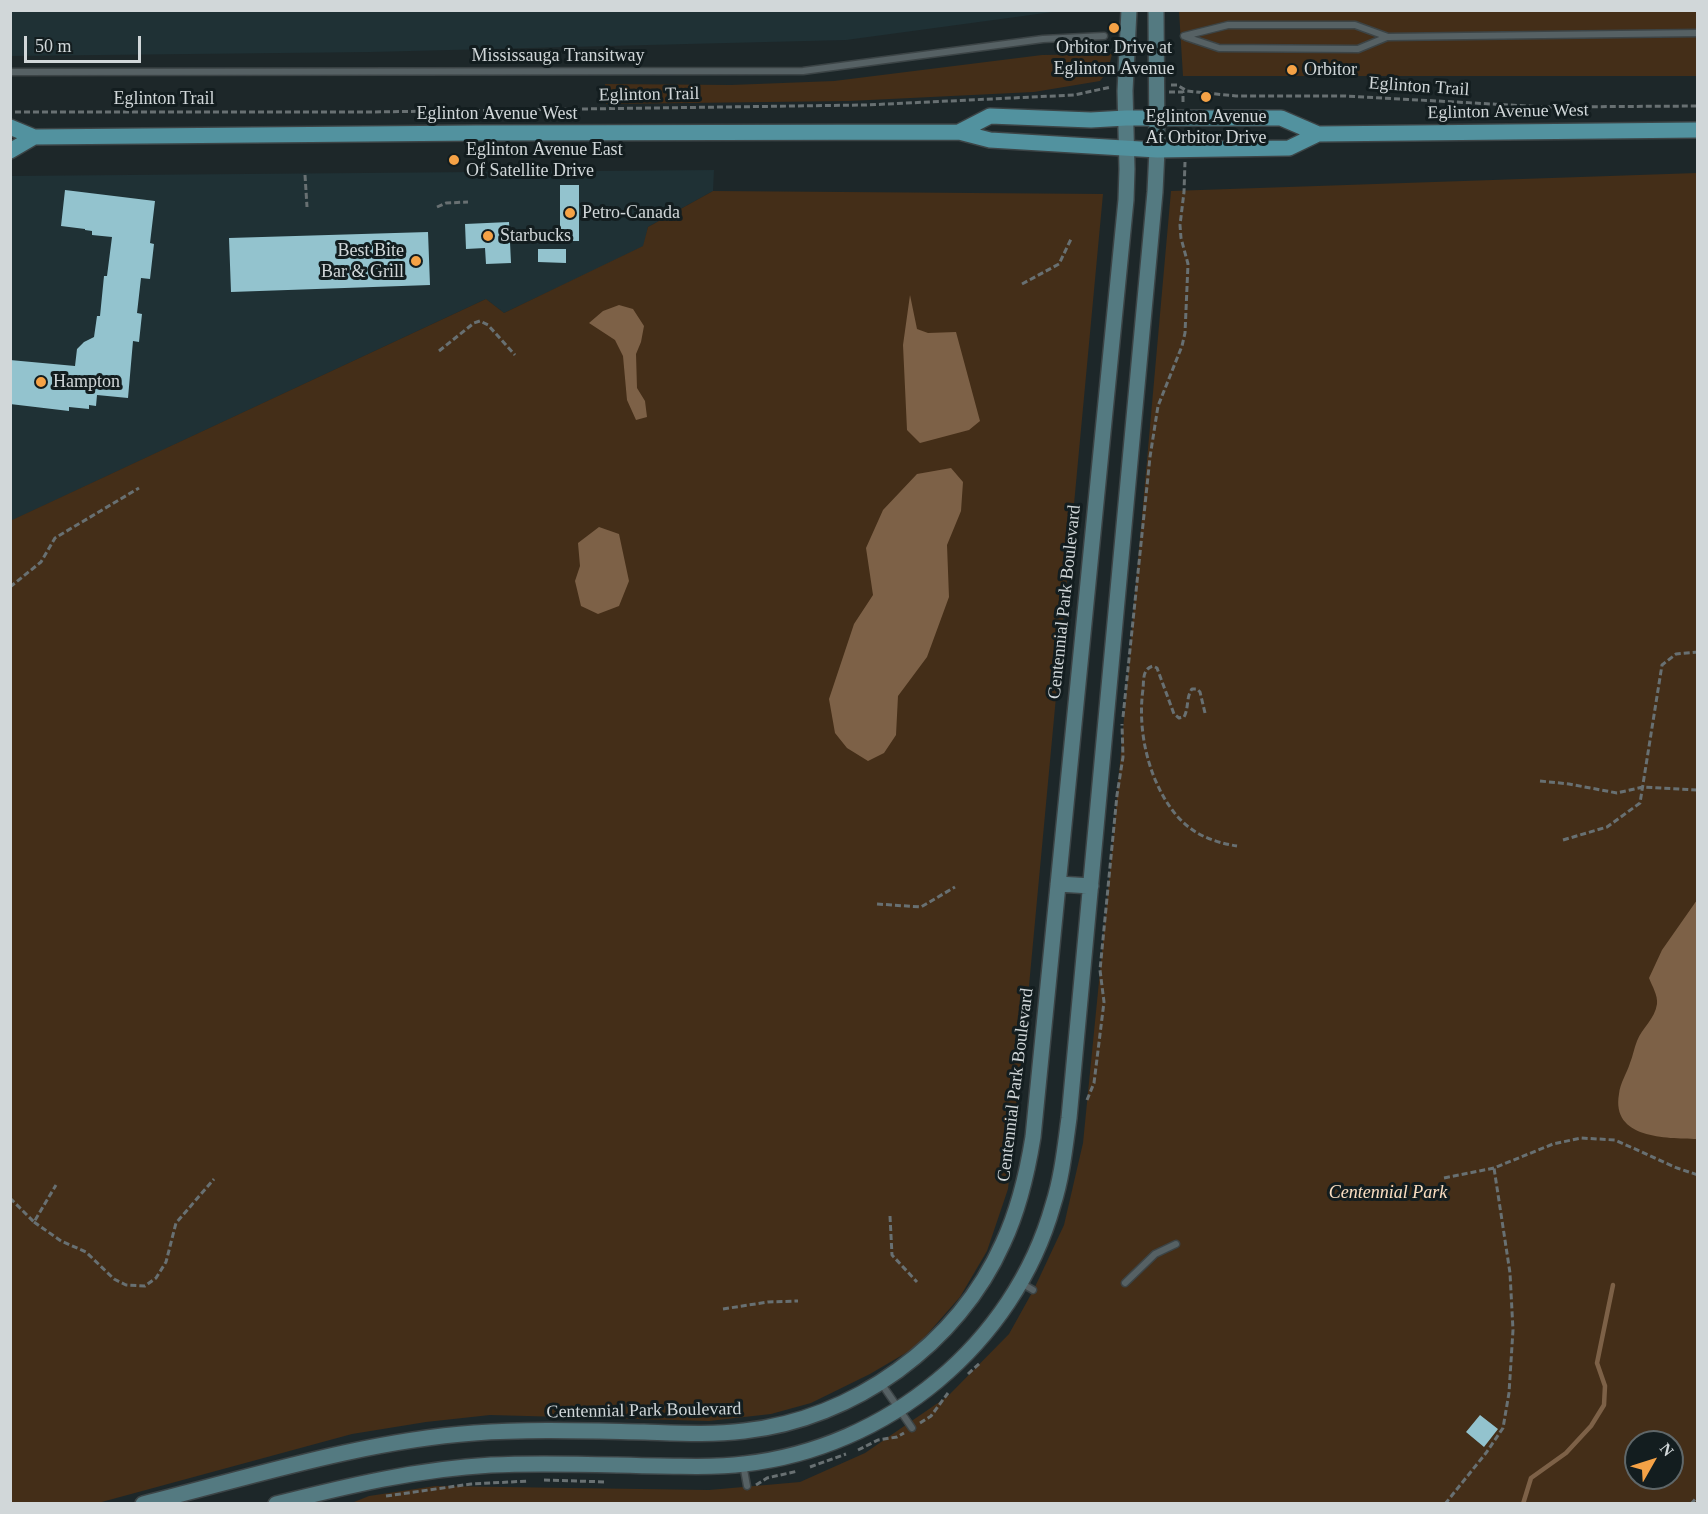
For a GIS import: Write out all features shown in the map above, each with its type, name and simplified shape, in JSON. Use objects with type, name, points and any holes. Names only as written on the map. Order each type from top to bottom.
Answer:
[{"type":"main road","name":"Eglinton Avenue West","points":[[959,132],[990,116],[1090,120],[1126,125],[1281,118],[1318,134],[1698,130]]},
{"type":"main road","name":"Eglinton Avenue West","points":[[10,128],[34,137],[959,132],[990,140],[1127,150],[1289,148],[1318,134]]},
{"type":"main road","name":"Eglinton Avenue West","points":[[10,151],[34,137]]},
{"type":"street","name":"Centennial Park Boulevard","points":[[144,1503],[351,1452],[474,1433],[698,1433],[746,1431],[796,1420],[834,1406],[880,1382],[915,1356],[953,1321],[989,1270],[1003,1245],[1024,1188],[1033,1137],[1122,243],[1128,169],[1126,125],[1129,10]]},
{"type":"street","points":[[276,1503],[393,1476],[490,1465],[699,1466],[743,1464],[818,1447],[846,1437],[899,1410],[954,1369],[1027,1286],[1062,1173],[1091,886],[1157,150],[1156,10]]},
{"type":"street","points":[[1058,884],[1091,886]]},
{"type":"lane","points":[[1388,37],[1358,49],[1219,48],[1184,36],[1228,26],[1355,25],[1388,37],[1698,33]]},
{"type":"lane","name":"Mississauga Transitway","points":[[10,72],[803,71],[1043,39],[1104,36]]},
{"type":"lane","points":[[1125,1283],[1155,1254],[1176,1245]]},
{"type":"lane","points":[[880,1382],[912,1428]]},
{"type":"lane","points":[[743,1464],[747,1486]]},
{"type":"path","name":"Eglinton Trail","points":[[1177,85],[1187,91],[1236,96],[1346,96],[1546,107],[1698,106]]},
{"type":"path","name":"Eglinton Trail","points":[[10,112],[368,112],[866,105],[1074,95],[1108,89]]},
{"type":"path","points":[[1107,903],[1117,795],[1124,757],[1122,723],[1150,457],[1158,406],[1185,333],[1188,264],[1180,225],[1185,167]]},
{"type":"path","points":[[305,175],[307,207]]},
{"type":"path","points":[[437,207],[446,203],[468,202]]},
{"type":"path","points":[[1022,284],[1059,264],[1072,237]]},
{"type":"path","points":[[440,351],[468,326],[480,321],[488,325],[515,355]]},
{"type":"path","points":[[10,587],[41,562],[55,538],[139,488]]},
{"type":"path","points":[[1563,840],[1608,827],[1640,803],[1662,665],[1676,654],[1698,652]]},
{"type":"path","points":[[1205,713],[1200,692],[1192,689],[1189,693],[1187,712],[1184,717],[1179,718],[1174,714],[1157,668],[1153,666],[1145,672],[1142,720],[1150,763],[1163,794],[1178,817],[1196,833],[1219,843],[1237,846]]},
{"type":"path","points":[[1540,781],[1617,793],[1642,787],[1698,790]]},
{"type":"path","points":[[877,904],[921,907],[955,887]]},
{"type":"path","points":[[1443,1178],[1494,1168],[1552,1144],[1581,1138],[1616,1140],[1677,1168],[1698,1175]]},
{"type":"path","points":[[1445,1503],[1486,1453],[1503,1428],[1509,1393],[1513,1330],[1510,1273],[1494,1168]]},
{"type":"path","points":[[10,1198],[34,1222],[62,1241],[86,1252],[114,1279],[126,1285],[145,1286],[156,1278],[166,1262],[176,1223],[214,1179]]},
{"type":"path","points":[[34,1222],[56,1185]]},
{"type":"path","points":[[890,1216],[892,1255],[917,1282]]},
{"type":"path","points":[[723,1309],[768,1302],[798,1301]]},
{"type":"path","points":[[383,1496],[471,1484],[532,1480]]},
{"type":"path","points":[[543,1480],[609,1482]]},
{"type":"path","points":[[1691,1503],[1698,1496]]},
{"type":"shaded area","points":[[10,11],[1060,11],[846,40],[371,52],[11,56]]},
{"type":"shaded area","points":[[714,170],[713,191],[648,227],[644,246],[504,313],[486,299],[11,521],[10,176]]},
{"type":"shaded area","points":[[910,295],[917,329],[928,333],[956,332],[980,421],[969,430],[920,443],[907,430],[903,345]]},
{"type":"shaded area","points":[[619,305],[633,309],[644,326],[636,354],[637,388],[645,401],[647,417],[636,420],[627,400],[623,356],[615,340],[589,323],[603,311]]},
{"type":"shaded area","points":[[951,468],[963,482],[961,511],[947,545],[949,597],[927,657],[898,696],[896,735],[884,753],[868,761],[847,748],[835,733],[829,699],[854,624],[873,595],[866,548],[883,510],[917,474]]},
{"type":"shaded area","points":[[599,527],[619,534],[629,581],[619,606],[598,614],[581,606],[575,581],[580,566],[578,543]]},
{"type":"shaded area","points":[[1697,900],[1697,1139],[1671,1138],[1643,1133],[1632,1128],[1623,1120],[1619,1109],[1619,1094],[1637,1041],[1656,1009],[1657,997],[1649,978],[1662,950]]},
{"type":"green space","points":[[1179,11],[1697,11],[1697,76],[1183,76]]},
{"type":"green space","points":[[1112,54],[1108,71],[1100,81],[1034,92],[849,101],[606,104],[605,84],[731,85],[834,81],[1042,55]]},
{"type":"green space","name":"Centennial Park","points":[[1697,173],[1697,1503],[349,1504],[369,1496],[435,1486],[709,1490],[800,1482],[865,1453],[948,1396],[1009,1334],[1034,1289],[1064,1225],[1083,1143],[1114,830],[1171,191]]},
{"type":"green space","points":[[713,191],[1103,194],[1020,1082],[1008,1189],[987,1251],[960,1297],[916,1347],[870,1374],[811,1403],[771,1414],[709,1421],[490,1415],[426,1422],[352,1434],[98,1503],[11,1503],[10,521],[486,299],[504,313],[643,246],[648,227]]},
{"type":"building","name":"Petro-Canada","points":[[560,185],[579,185],[579,241],[560,241]]},
{"type":"building","points":[[65,190],[155,201],[150,243],[154,244],[150,279],[141,278],[137,313],[142,314],[139,342],[133,341],[128,398],[97,395],[96,406],[89,405],[89,409],[69,407],[69,411],[10,404],[10,360],[75,366],[77,349],[94,337],[97,316],[100,316],[104,276],[107,276],[112,237],[92,235],[92,231],[61,226]]},
{"type":"building","name":"Starbucks","points":[[509,222],[511,263],[486,264],[485,248],[466,249],[465,224]]},
{"type":"building","points":[[428,232],[430,285],[231,292],[229,238]]},
{"type":"building","points":[[538,249],[566,249],[566,263],[538,262]]},
{"type":"building","points":[[1480,1415],[1498,1429],[1484,1447],[1466,1432]]},
{"type":"waterway","points":[[1523,1504],[1531,1478],[1566,1453],[1591,1426],[1604,1405],[1605,1386],[1597,1363],[1613,1285]]},
{"type":"place","name":"Orbitor Drive at Eglinton Avenue","points":[[1114,28]]},
{"type":"place","name":"Orbitor","points":[[1292,70]]},
{"type":"place","name":"Eglinton Avenue At Orbitor Drive","points":[[1206,97]]},
{"type":"place","name":"Eglinton Avenue East Of Satellite Drive","points":[[454,160]]},
{"type":"place","name":"Petro-Canada","points":[[570,213]]},
{"type":"place","name":"Starbucks","points":[[488,236]]},
{"type":"place","name":"Best Bite Bar & Grill","points":[[416,261]]},
{"type":"place","name":"Hampton","points":[[41,382]]}]
